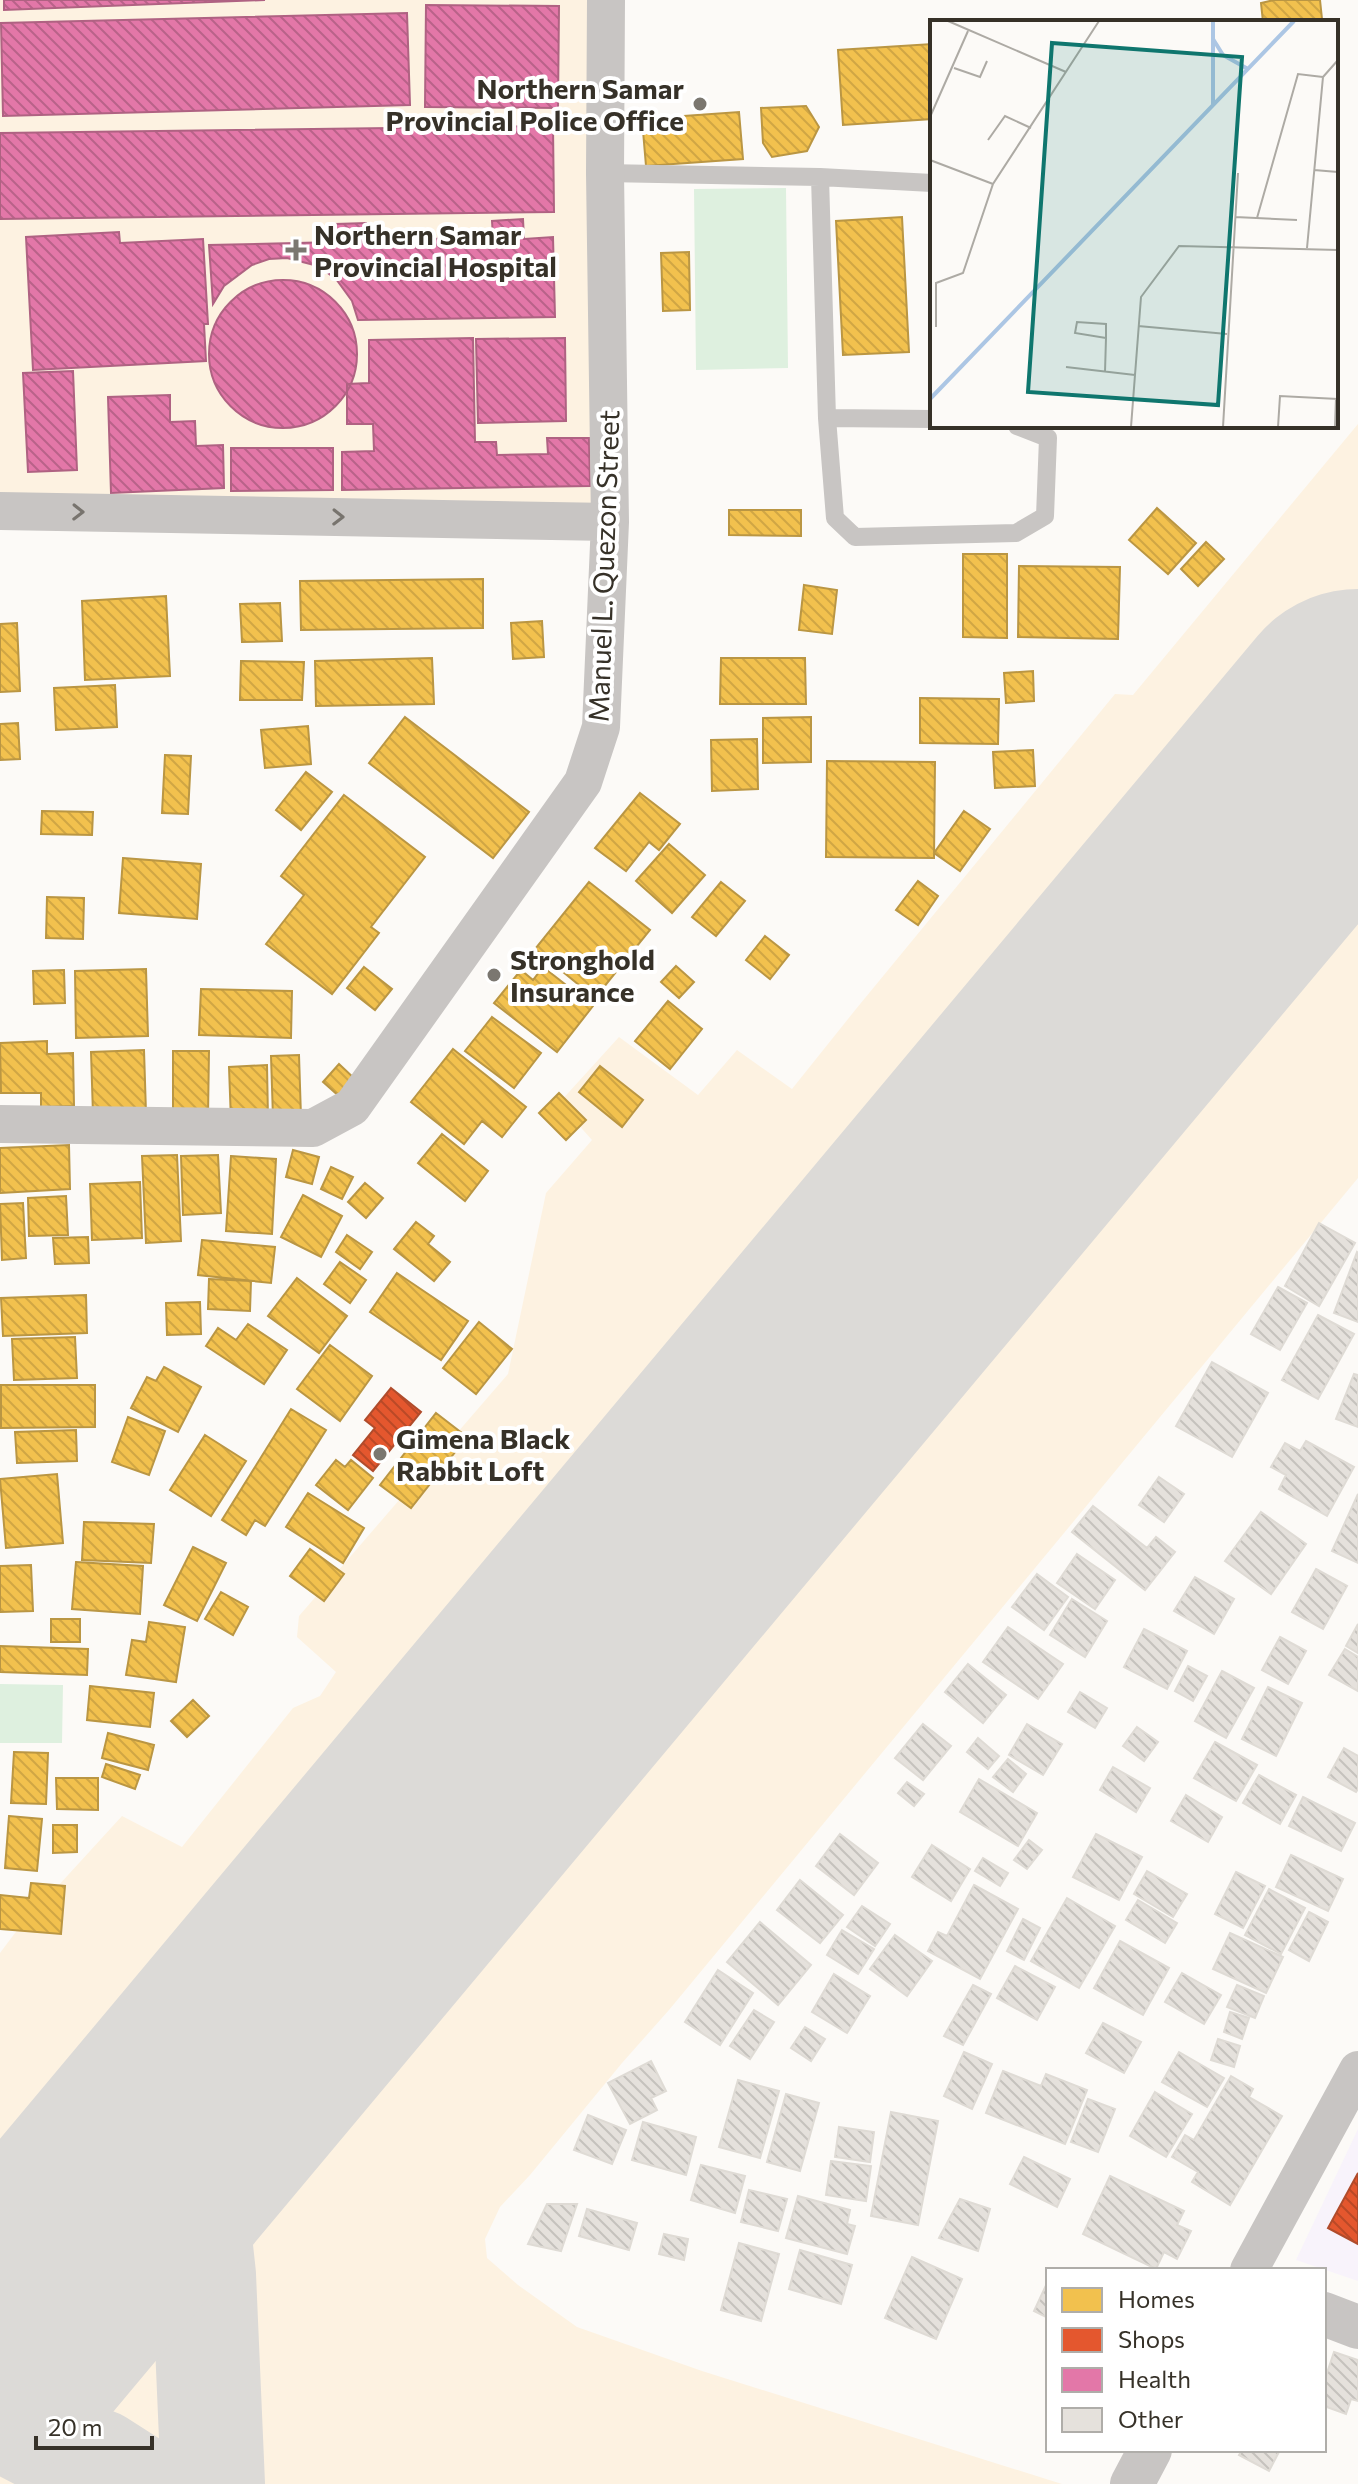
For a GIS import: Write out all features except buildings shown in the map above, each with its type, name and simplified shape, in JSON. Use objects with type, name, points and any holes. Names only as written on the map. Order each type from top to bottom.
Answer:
[{"type":"street","name":"Manuel L. Quezon Street","points":[[0,1124],[313,1128],[352,1107],[583,782],[601,727],[610,522],[606,0]]},
{"type":"street","points":[[0,511],[610,522]]},
{"type":"street","points":[[1250,2268],[1358,2070]]},
{"type":"street","points":[[1326,2315],[1358,2327]]},
{"type":"street","points":[[1132,2484],[1149,2452]]},
{"type":"lane","points":[[605,173],[820,177],[930,183]]},
{"type":"lane","points":[[820,177],[827,418],[835,518],[855,537],[1016,533],[1045,516],[1048,438],[1022,428]]},
{"type":"lane","points":[[827,418],[930,419]]},
{"type":"shaded area","name":"Northern Samar Provincial Hospital","points":[[0,0],[587,0],[597,505],[0,500]]},
{"type":"shaded area","points":[[1358,424],[1358,1178],[669,2010],[500,2207],[485,2239],[487,2258],[518,2285],[577,2327],[702,2371],[1062,2484],[0,2484],[0,1953],[122,1816],[182,1847],[293,1708],[320,1696],[336,1672],[297,1637],[299,1616],[508,1374],[546,1193],[592,1140],[559,1103],[619,1037],[698,1095],[737,1050],[792,1089],[1115,694],[1133,695]]},
{"type":"shaded area","points":[[1358,2129],[1358,2281],[1296,2260]]},
{"type":"green space","points":[[786,188],[788,368],[696,370],[694,189]]},
{"type":"green space","points":[[0,1684],[63,1685],[62,1743],[0,1743]]},
{"type":"taxiway","points":[[187,2120],[204,2275],[213,2484]]},
{"type":"taxiway","points":[[0,2418],[60,2449],[98,2461],[134,2484]]},
{"type":"runway","points":[[0,2343],[1358,720]]},
{"type":"place","name":"Northern Samar Provincial Police Office","points":[[700,104]]},
{"type":"place","name":"Northern Samar Provincial Hospital","points":[[296,250]]},
{"type":"place","name":"Stronghold Insurance","points":[[494,975]]},
{"type":"place","name":"Gimena Black Rabbit Loft","points":[[380,1454]]}]
